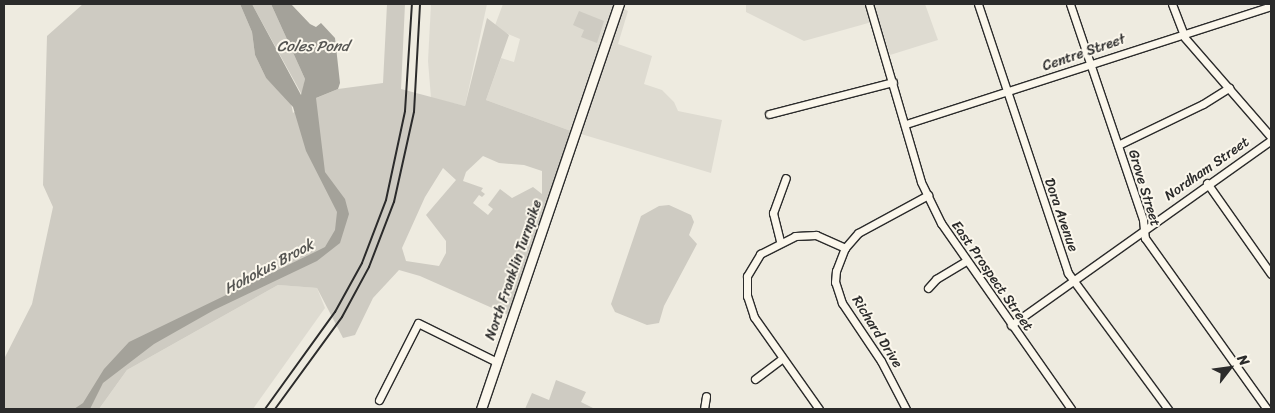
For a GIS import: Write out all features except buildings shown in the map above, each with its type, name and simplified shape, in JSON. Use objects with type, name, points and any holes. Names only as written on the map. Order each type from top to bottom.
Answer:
[{"type":"main road","name":"North Franklin Turnpike","points":[[481,409],[619,4]]},
{"type":"street","name":"East Prospect Street","points":[[869,4],[928,195],[941,223],[1071,409]]},
{"type":"street","name":"Dora Avenue","points":[[978,4],[1006,93],[1068,273],[1168,409]]},
{"type":"street","name":"Grove Street","points":[[1070,4],[1118,145],[1144,228],[1145,238],[1267,409]]},
{"type":"street","points":[[1172,4],[1182,33],[1271,138]]},
{"type":"street","name":"Centre Street","points":[[906,124],[1006,93],[1182,33],[1271,6]]},
{"type":"street","points":[[768,114],[893,82]]},
{"type":"street","points":[[1118,145],[1203,104],[1229,88]]},
{"type":"street","name":"Nordham Street","points":[[1011,325],[1271,138]]},
{"type":"street","points":[[780,241],[773,214],[786,178]]},
{"type":"street","points":[[1207,183],[1271,274]]},
{"type":"street","name":"Richard Drive","points":[[906,409],[882,361],[839,294],[836,271],[845,248],[870,224],[928,195]]},
{"type":"street","points":[[819,409],[782,359],[749,307],[746,285],[754,260],[780,241],[816,235],[845,248]]},
{"type":"street","points":[[928,288],[936,279],[966,261]]},
{"type":"street","points":[[379,400],[418,323],[497,362]]},
{"type":"street","points":[[755,379],[782,359]]},
{"type":"street","points":[[704,409],[706,396]]},
{"type":"shaded area","points":[[83,4],[240,4],[252,32],[255,55],[266,78],[291,103],[293,113],[309,101],[338,89],[383,83],[387,4],[405,4],[401,89],[465,106],[487,18],[509,35],[486,100],[571,131],[508,315],[420,276],[399,270],[373,298],[355,335],[343,338],[317,288],[278,285],[127,370],[99,409],[4,409],[4,359],[32,304],[53,207],[43,185],[47,36]],"holes":[[[483,156],[499,163],[524,165],[542,171],[542,194],[533,187],[512,198],[500,189],[488,205],[493,209],[488,215],[473,203],[479,195],[482,197],[485,194],[481,191],[483,188],[463,181],[466,172]],[[443,168],[456,180],[426,215],[446,241],[446,253],[439,266],[406,261],[402,248],[425,197]]]},
{"type":"shaded area","points":[[252,4],[271,4],[305,79],[302,95]]},
{"type":"shaded area","points":[[431,4],[487,4],[465,106],[431,98],[428,61]]},
{"type":"shaded area","points":[[503,4],[614,4],[628,11],[618,44],[652,56],[644,84],[662,90],[674,102],[678,111],[722,120],[711,173],[571,131],[486,100],[501,58],[514,62],[520,39],[494,28]]},
{"type":"shaded area","points":[[746,4],[925,4],[938,40],[890,55],[879,20],[804,41],[746,12]]},
{"type":"shaded area","points":[[579,11],[604,21],[597,43],[581,37],[584,30],[573,25]]},
{"type":"shaded area","points":[[669,205],[691,215],[694,222],[689,235],[697,244],[664,306],[659,323],[647,325],[615,312],[611,304],[641,216],[659,206]]},
{"type":"shaded area","points":[[278,285],[317,288],[325,308],[253,409],[99,409],[127,370]]},
{"type":"shaded area","points":[[556,380],[586,392],[581,402],[595,409],[525,409],[532,393],[549,400]]},
{"type":"water","name":"Coles Pond","points":[[240,4],[252,4],[301,95],[305,79],[271,4],[291,4],[310,24],[316,27],[321,23],[335,38],[340,83],[338,89],[316,98],[325,172],[345,199],[349,214],[340,243],[317,261],[214,310],[154,344],[103,383],[90,409],[74,409],[83,403],[104,369],[129,342],[325,247],[335,230],[337,212],[306,151],[293,107],[266,78],[255,55],[252,32]]},
{"type":"railway","points":[[265,409],[335,312],[362,263],[386,200],[405,111],[412,4]]},
{"type":"railway","points":[[275,409],[342,317],[369,267],[394,202],[414,112],[420,4]]},
{"type":"water label","name":"Hohokus Brook","points":[[269,267]]}]
